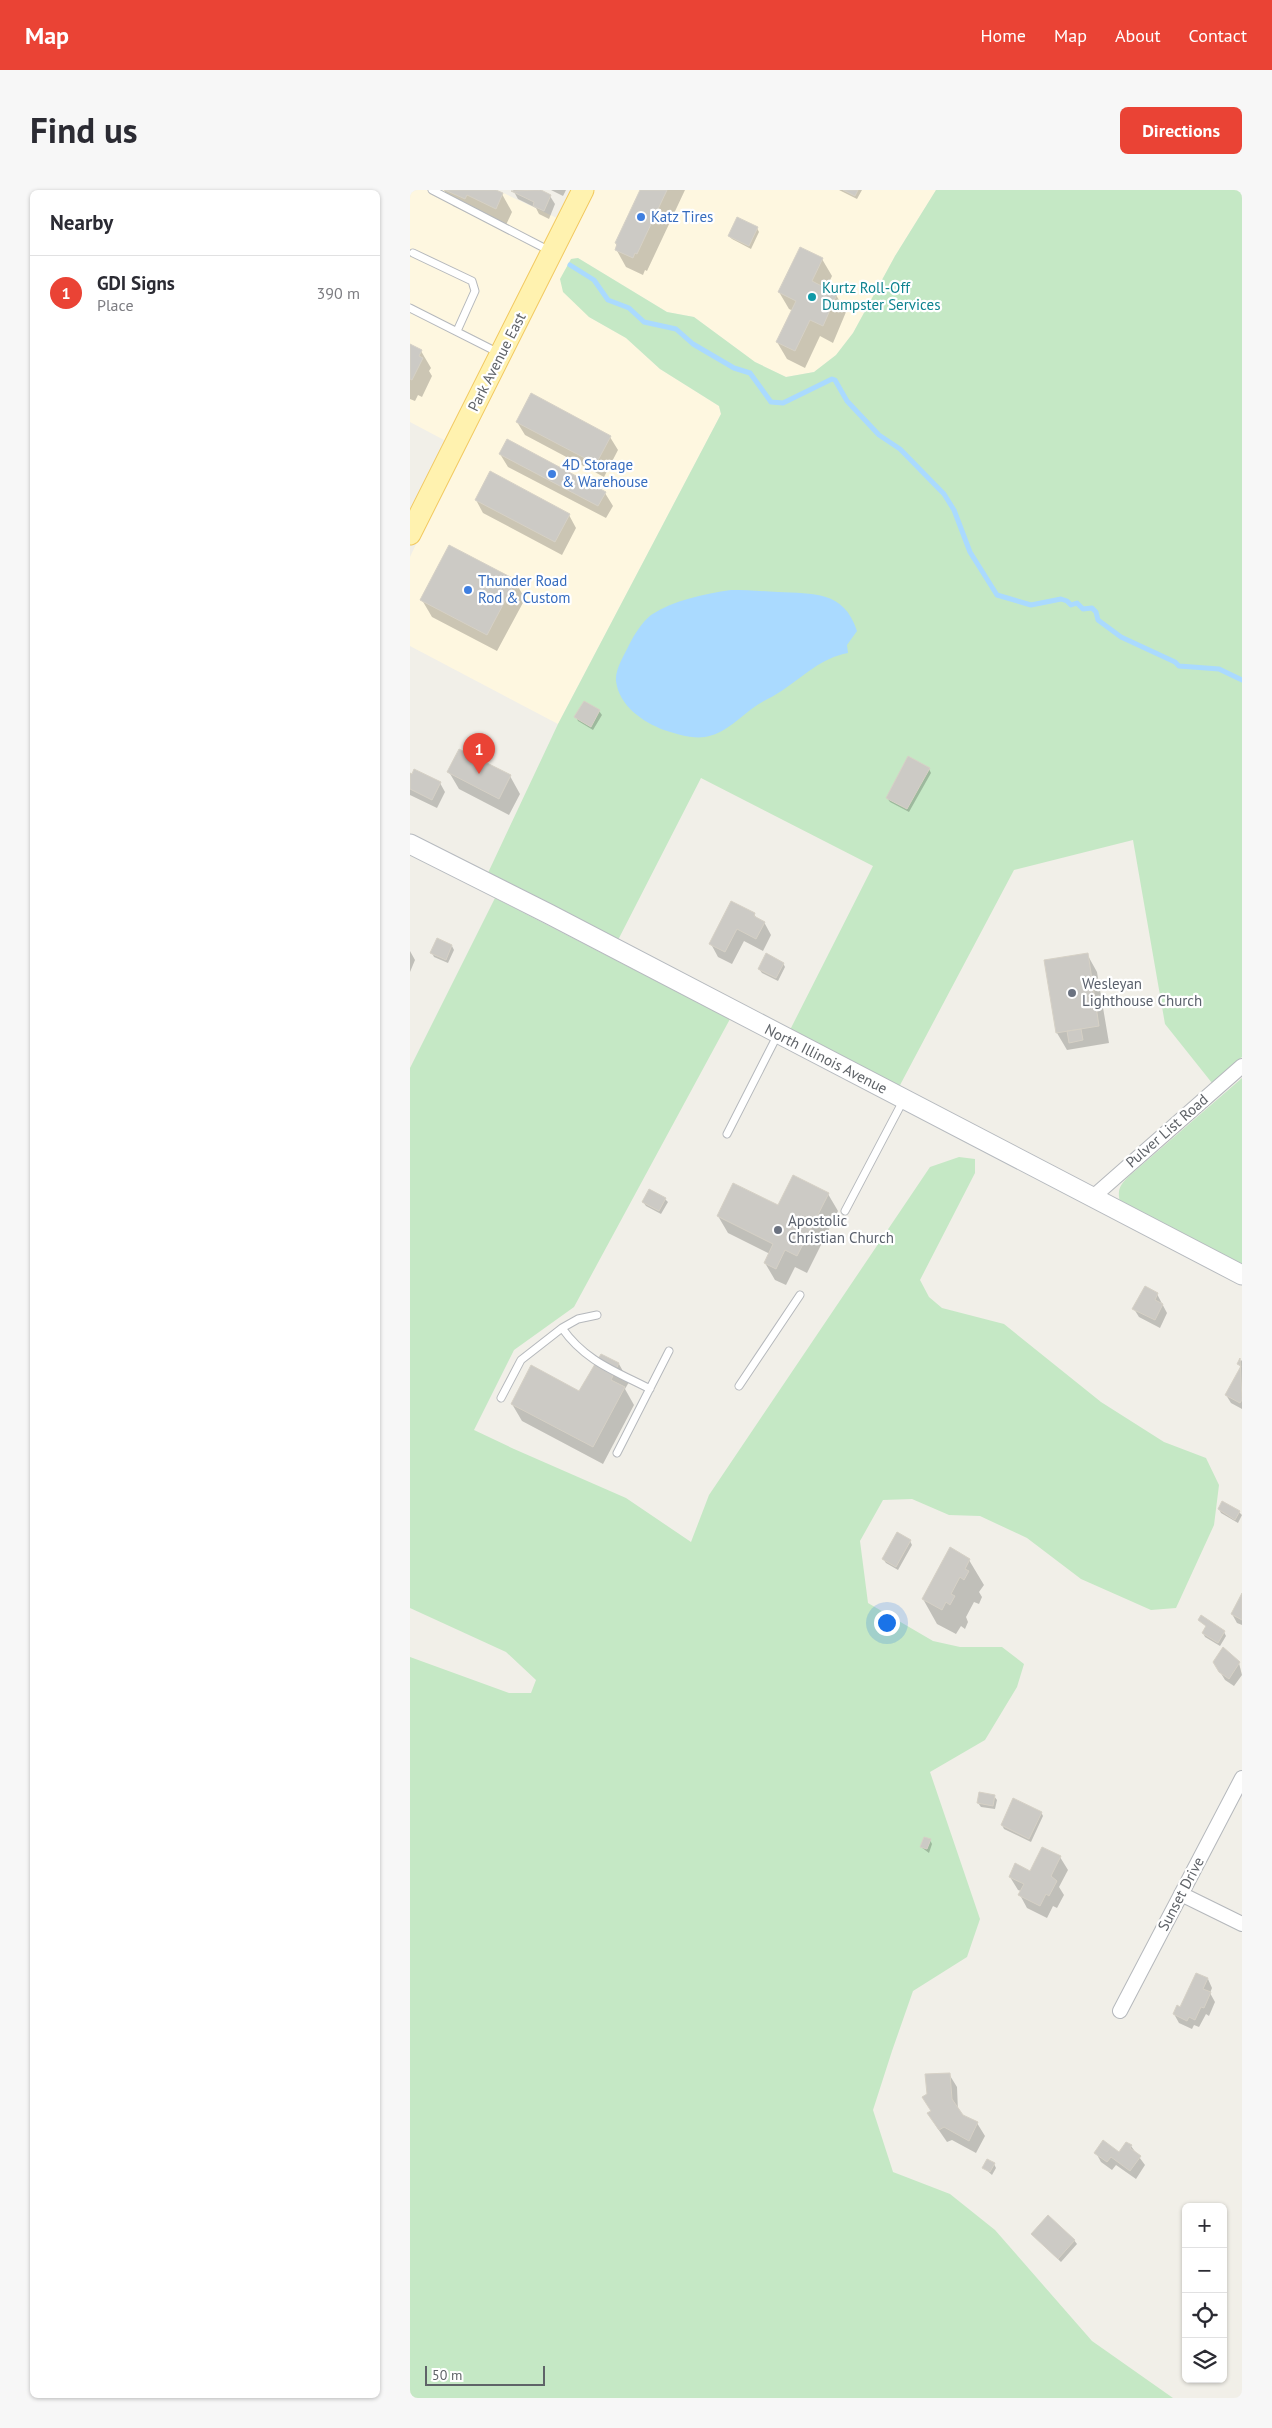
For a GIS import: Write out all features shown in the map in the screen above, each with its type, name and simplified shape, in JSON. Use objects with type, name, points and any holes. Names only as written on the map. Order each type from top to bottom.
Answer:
[{"type":"main road","name":"Park Avenue East","points":[[410,534],[583,190]]},
{"type":"street","name":"North Illinois Avenue","points":[[410,844],[1242,1275]]},
{"type":"street","name":"Pulver List Road","points":[[1094,1197],[1242,1066]]},
{"type":"street","name":"Sunset Drive","points":[[1120,2010],[1242,1778]]},
{"type":"street","points":[[1181,1894],[1242,1924]]},
{"type":"lane","points":[[432,190],[552,252]]},
{"type":"lane","points":[[413,252],[472,281],[475,291],[456,331]]},
{"type":"lane","points":[[410,308],[501,354]]},
{"type":"lane","points":[[727,1134],[778,1034]]},
{"type":"lane","points":[[844,1211],[904,1099]]},
{"type":"lane","points":[[739,1386],[800,1296]]},
{"type":"lane","points":[[501,1398],[521,1360],[562,1328],[578,1319],[598,1315]]},
{"type":"lane","points":[[562,1328],[574,1346],[592,1360],[650,1389]]},
{"type":"lane","points":[[617,1453],[669,1351]]},
{"type":"shaded area","points":[[410,190],[497,190],[574,226],[592,190],[936,190],[895,256],[853,333],[836,355],[814,372],[786,377],[755,362],[694,317],[667,312],[578,258],[571,259],[589,317],[626,338],[660,369],[719,406],[721,414],[558,724],[410,646],[410,557],[461,449],[410,422]]},
{"type":"green space","points":[[936,190],[1242,190],[1242,1057],[1212,1083],[1165,1024],[1133,840],[1014,870],[899,1087],[790,1030],[873,866],[701,778],[617,942],[487,875],[558,724],[721,414],[719,406],[660,369],[626,338],[589,317],[563,292],[560,279],[571,259],[578,258],[667,312],[694,317],[755,362],[786,377],[814,372],[836,355],[853,333],[895,256]]},
{"type":"green space","points":[[495,898],[730,1019],[574,1307],[514,1350],[474,1430],[626,1498],[691,1542],[709,1495],[930,1167],[959,1157],[975,1159],[975,1173],[920,1280],[929,1297],[942,1308],[1004,1324],[1101,1402],[1164,1442],[1206,1458],[1219,1485],[1214,1525],[1176,1608],[1151,1610],[1081,1579],[1027,1538],[980,1516],[949,1515],[912,1499],[883,1500],[860,1541],[868,1603],[933,1641],[960,1647],[1002,1647],[1024,1664],[1017,1687],[985,1740],[930,1772],[980,1919],[967,1957],[913,1991],[892,2051],[873,2110],[893,2172],[950,2194],[995,2230],[1092,2341],[1173,2398],[410,2398],[410,1657],[509,1693],[531,1693],[536,1680],[506,1652],[410,1608],[410,1068]]},
{"type":"green space","points":[[1242,1078],[1242,1266],[1120,1202],[1119,1191],[1121,1185],[1128,1177]]},
{"type":"water","points":[[731,590],[815,594],[836,601],[851,618],[857,631],[847,645],[848,653],[838,655],[821,663],[756,706],[730,726],[712,735],[695,737],[679,734],[656,727],[640,718],[622,698],[616,681],[620,663],[638,629],[651,615],[669,605]]},
{"type":"building","points":[[445,190],[496,190],[503,193],[496,209],[467,195],[465,199]]},
{"type":"building","points":[[541,190],[551,195],[544,211],[533,206],[534,202],[511,191]]},
{"type":"building","name":"Katz Tires","points":[[640,190],[667,190],[637,254],[635,253],[633,258],[615,250],[617,244],[615,243]]},
{"type":"building","points":[[843,190],[858,190],[855,196]]},
{"type":"building","points":[[737,217],[758,227],[749,246],[728,236]]},
{"type":"building","name":"Kurtz Roll-Off Dumpster Services","points":[[800,247],[823,258],[812,281],[837,294],[823,326],[810,320],[795,351],[776,342],[796,301],[778,292]]},
{"type":"building","points":[[410,344],[422,350],[419,356],[423,358],[412,380],[410,379]]},
{"type":"building","points":[[531,393],[611,436],[596,464],[516,422]]},
{"type":"building","points":[[507,439],[606,492],[598,506],[499,454]]},
{"type":"building","points":[[490,471],[570,514],[555,542],[475,500]]},
{"type":"building","name":"Thunder Road Rod & Custom","points":[[449,545],[516,580],[487,635],[420,600]]},
{"type":"building","points":[[584,701],[600,710],[591,727],[574,717]]},
{"type":"building","points":[[459,749],[511,775],[499,799],[447,772]]},
{"type":"building","points":[[908,756],[930,768],[907,809],[886,798]]},
{"type":"building","points":[[414,769],[441,782],[432,800],[410,789],[410,773],[412,774]]},
{"type":"building","points":[[731,901],[755,913],[754,916],[765,922],[756,939],[737,929],[725,952],[709,944]]},
{"type":"building","points":[[437,938],[452,945],[446,960],[430,953]]},
{"type":"building","points":[[766,953],[784,963],[776,978],[758,969]]},
{"type":"building","name":"Wesleyan Lighthouse Church","points":[[1088,953],[1099,1026],[1056,1033],[1044,960]]},
{"type":"building","points":[[1081,1029],[1083,1040],[1069,1043],[1067,1031]]},
{"type":"building","name":"Apostolic Christian Church","points":[[793,1175],[829,1193],[797,1256],[785,1250],[776,1269],[764,1263],[773,1244],[717,1216],[733,1183],[778,1205]]},
{"type":"building","points":[[649,1189],[666,1198],[659,1211],[642,1202]]},
{"type":"building","points":[[1145,1286],[1158,1293],[1155,1300],[1163,1304],[1155,1320],[1132,1309]]},
{"type":"building","points":[[601,1354],[619,1363],[611,1380],[625,1387],[593,1447],[511,1404],[531,1365],[579,1391]]},
{"type":"building","points":[[1240,1367],[1242,1400],[1240,1403],[1225,1395]]},
{"type":"building","points":[[1222,1501],[1240,1511],[1235,1520],[1218,1509]]},
{"type":"building","points":[[897,1532],[911,1540],[896,1567],[882,1559]]},
{"type":"building","points":[[950,1547],[970,1559],[965,1569],[969,1571],[964,1580],[960,1577],[951,1594],[955,1596],[950,1605],[946,1602],[942,1610],[922,1599]]},
{"type":"building","points":[[1242,1593],[1242,1620],[1231,1614]]},
{"type":"building","points":[[1201,1615],[1225,1631],[1218,1643],[1202,1633],[1206,1626],[1198,1620]]},
{"type":"building","points":[[1223,1647],[1240,1662],[1229,1679],[1219,1672],[1213,1662]]},
{"type":"building","points":[[979,1792],[995,1795],[993,1806],[977,1803]]},
{"type":"building","points":[[1013,1798],[1042,1812],[1029,1839],[1001,1825]]},
{"type":"building","points":[[924,1837],[931,1839],[927,1849],[920,1847]]},
{"type":"building","points":[[1042,1847],[1061,1856],[1051,1876],[1057,1881],[1049,1896],[1046,1894],[1040,1906],[1018,1895],[1024,1884],[1009,1877],[1015,1863],[1030,1871]]},
{"type":"building","points":[[1196,1973],[1208,1978],[1203,1989],[1211,1992],[1204,2008],[1201,2007],[1195,2020],[1189,2017],[1187,2021],[1173,2014],[1177,2005],[1180,2007]]},
{"type":"building","points":[[950,2073],[952,2099],[963,2115],[978,2122],[969,2141],[944,2127],[939,2130],[927,2113],[931,2111],[922,2097],[927,2094],[925,2074]]},
{"type":"building","points":[[1103,2140],[1119,2152],[1126,2142],[1132,2145],[1130,2148],[1141,2156],[1130,2171],[1111,2157],[1107,2162],[1094,2153]]},
{"type":"building","points":[[987,2159],[995,2163],[990,2172],[982,2168]]},
{"type":"building","points":[[1048,2215],[1075,2240],[1058,2259],[1031,2234]]},
{"type":"waterway","points":[[570,265],[594,280],[608,300],[629,308],[644,322],[676,329],[693,344],[734,368],[750,373],[771,402],[783,403],[832,379],[835,380],[847,401],[879,435],[900,449],[944,494],[954,510],[970,552],[997,595],[1031,605],[1061,599],[1071,605],[1077,603],[1083,609],[1092,608],[1096,612],[1098,620],[1121,637],[1175,662],[1179,666],[1219,669],[1242,680]]},
{"type":"place","name":"Katz Tires","points":[[641,217]]},
{"type":"place","name":"Kurtz Roll-Off Dumpster Services","points":[[812,297]]},
{"type":"place","name":"4D Storage & Warehouse","points":[[552,474]]},
{"type":"place","name":"Thunder Road Rod & Custom","points":[[468,590]]},
{"type":"place","name":"GDI Signs","points":[[479,774]]},
{"type":"place","name":"Wesleyan Lighthouse Church","points":[[1072,993]]},
{"type":"place","name":"Apostolic Christian Church","points":[[778,1230]]}]
